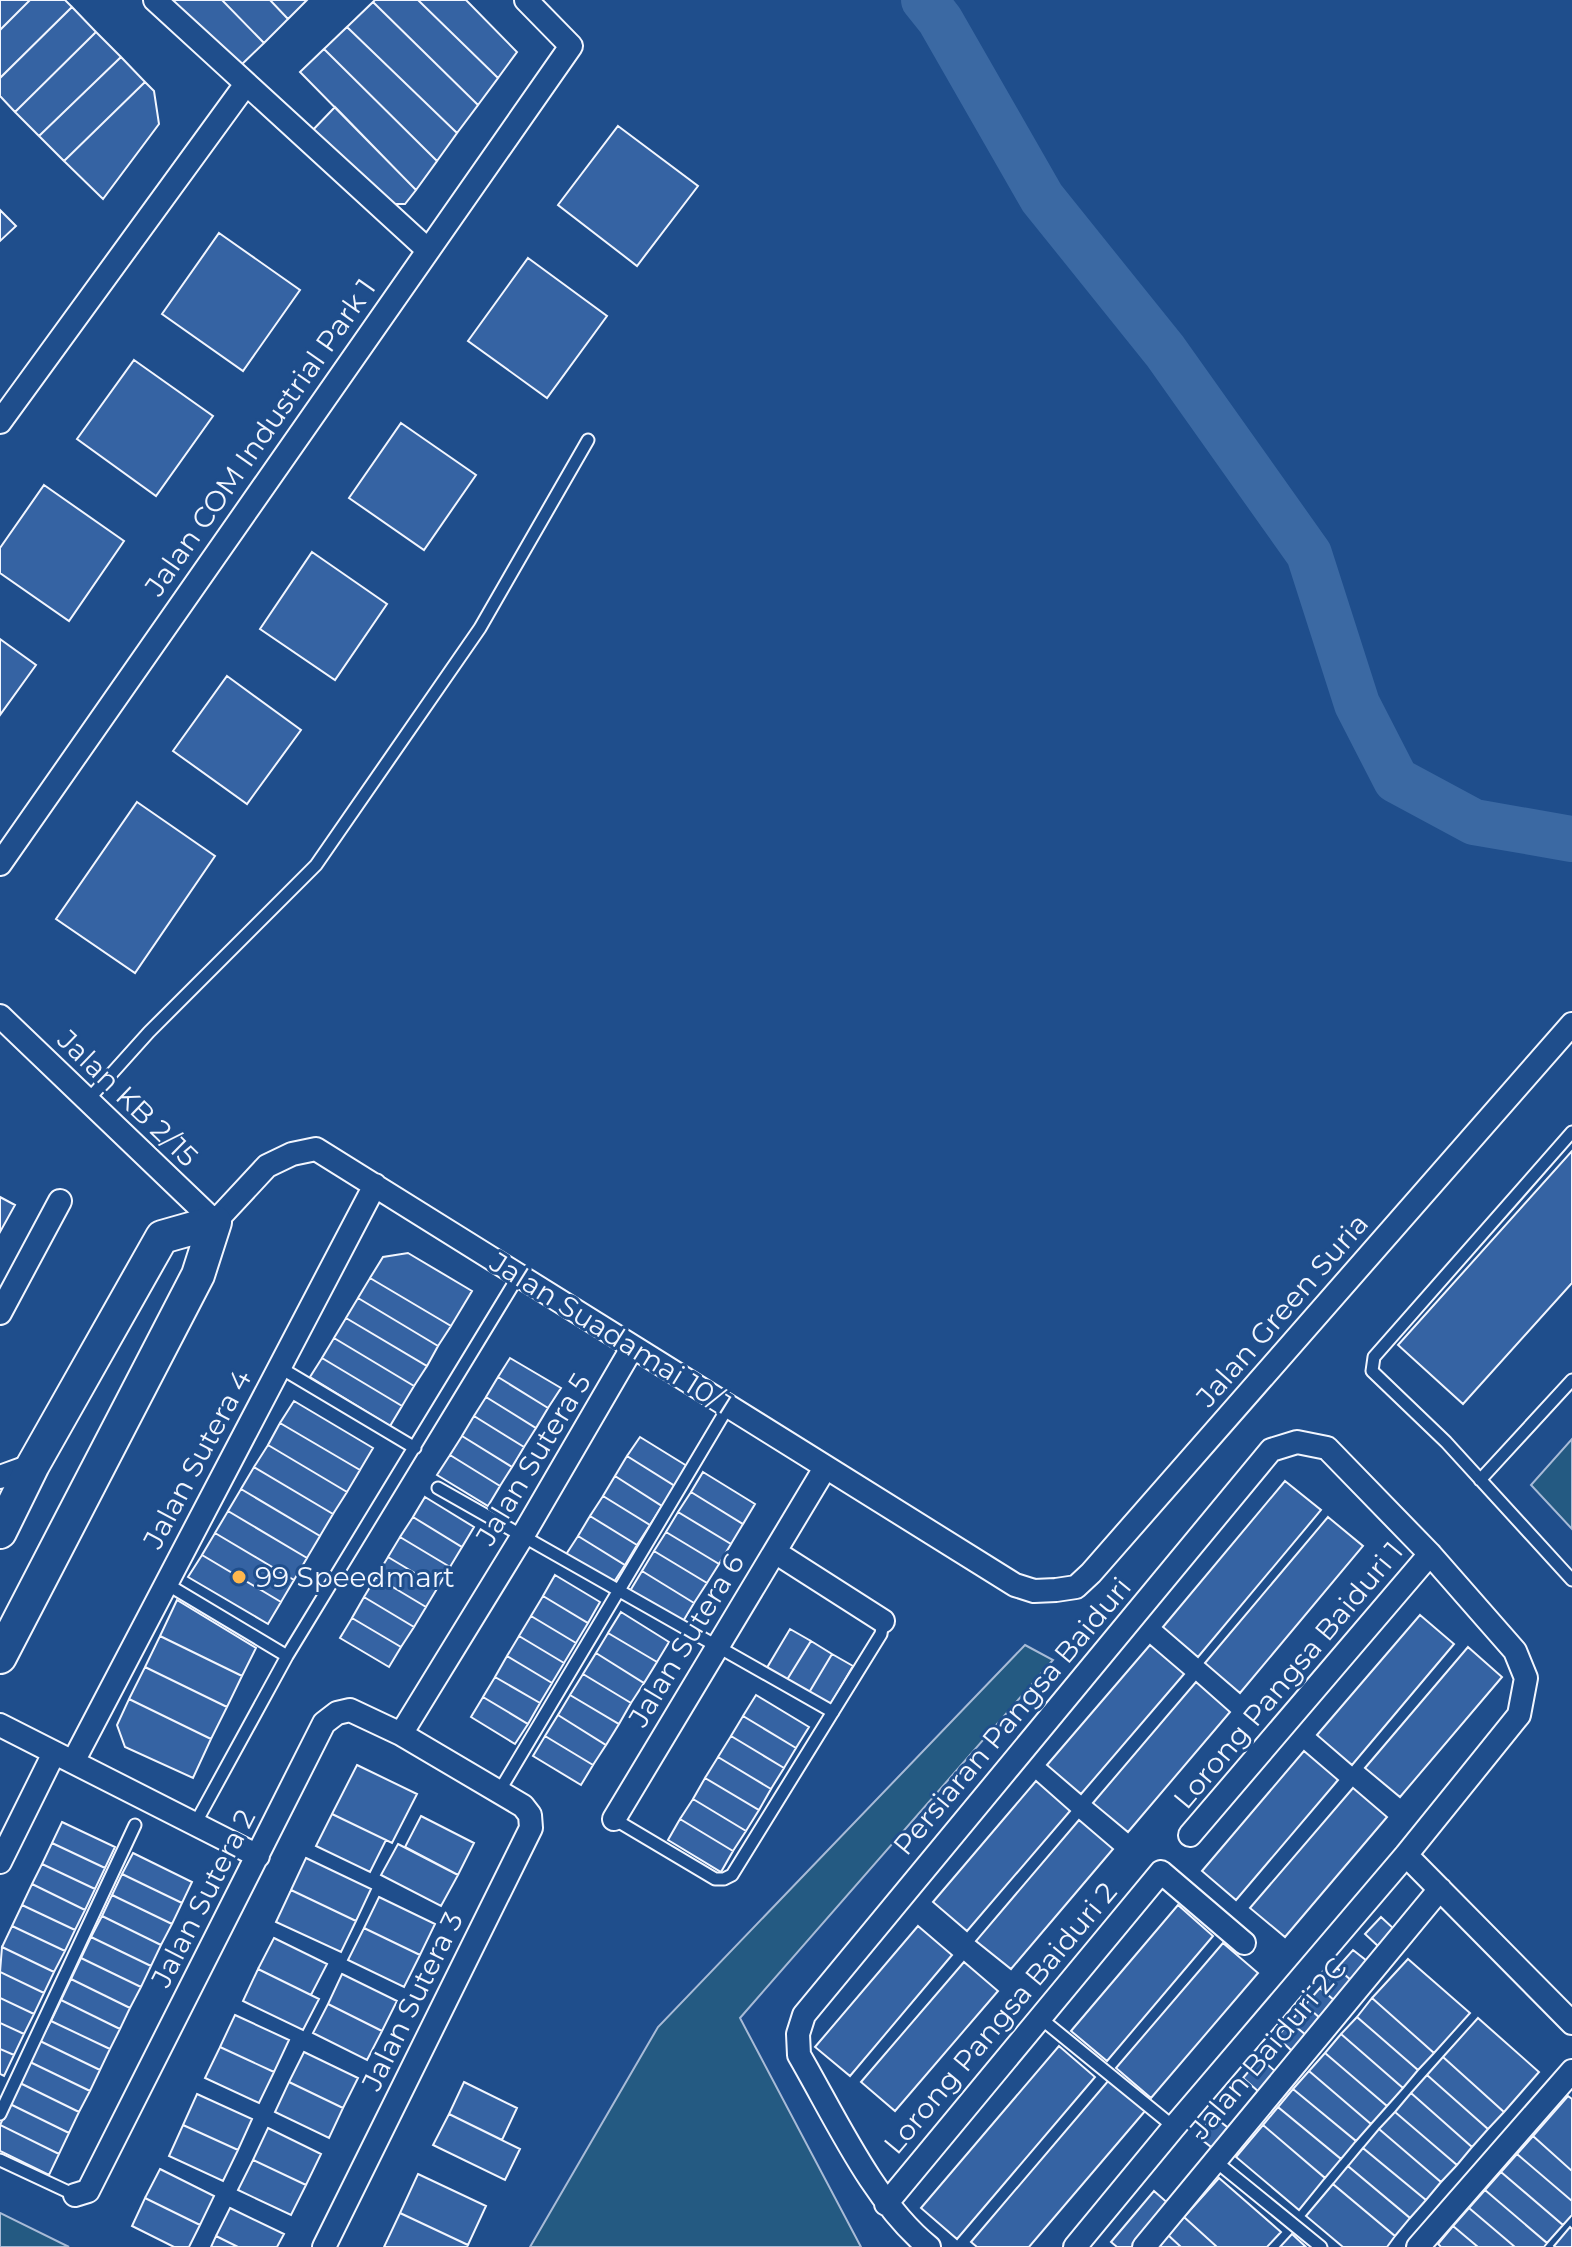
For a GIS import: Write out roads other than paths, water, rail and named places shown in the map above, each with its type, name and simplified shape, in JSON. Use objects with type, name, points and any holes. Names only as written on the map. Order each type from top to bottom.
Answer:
[{"type":"street","points":[[155,0],[428,250]]},
{"type":"street","name":"Jalan COM Industrial Park 1","points":[[0,864],[571,46],[526,0]]},
{"type":"street","points":[[0,422],[246,84]]},
{"type":"street","name":"Jalan KB 2/15","points":[[0,1016],[215,1222]]},
{"type":"street","name":"Jalan Green Suria","points":[[1015,1585],[1034,1591],[1076,1587],[1091,1573],[1572,1024]]},
{"type":"street","name":"Jalan Suadamai 10/1","points":[[0,1657],[198,1275],[215,1222],[267,1166],[292,1154],[316,1149],[1015,1585]]},
{"type":"street","name":"Jalan Sutera 4","points":[[0,1862],[44,1774],[64,1758],[165,1583],[375,1185]]},
{"type":"street","points":[[0,1313],[60,1201]]},
{"type":"street","points":[[0,1532],[33,1465],[162,1237],[215,1222]]},
{"type":"street","name":"Jalan Sutera 5","points":[[401,1734],[522,1537],[632,1348]]},
{"type":"street","name":"Persiaran Pangsa Baiduri","points":[[929,2247],[886,2204],[799,2055],[798,2034],[804,2015],[1271,1450],[1297,1442],[1327,1448],[1430,1554],[1515,1651],[1526,1678],[1519,1715],[1406,1855]]},
{"type":"street","points":[[0,1477],[33,1465]]},
{"type":"street","name":"Jalan Sutera 6","points":[[614,1819],[825,1468]]},
{"type":"street","points":[[775,1552],[883,1621]]},
{"type":"street","name":"Lorong Pangsa Baiduri 1","points":[[1190,1835],[1430,1554]]},
{"type":"street","name":"Jalan Sutera 2","points":[[75,2195],[88,2191],[324,1723],[337,1713],[350,1710],[401,1734],[500,1790]]},
{"type":"street","points":[[0,1725],[258,1856]]},
{"type":"street","name":"Jalan Sutera 3","points":[[324,2247],[531,1828],[530,1815],[523,1806],[500,1790]]},
{"type":"street","points":[[1075,2247],[1406,1855],[1572,2023]]},
{"type":"street","name":"Lorong Pangsa Baiduri 2","points":[[886,2204],[1161,1872],[1244,1943]]},
{"type":"street","name":"Jalan Baiduri 2C","points":[[1144,2247],[1440,1889]]},
{"type":"street","points":[[1418,2247],[1572,2071]]},
{"type":"lane","points":[[87,1101],[149,1032],[316,865],[480,628],[588,440]]},
{"type":"lane","points":[[1572,1132],[1374,1357],[1372,1364],[1372,1371],[1446,1442],[1572,1580]]},
{"type":"lane","points":[[195,1824],[287,1656],[519,1275]]},
{"type":"lane","points":[[279,1367],[415,1448]]},
{"type":"lane","points":[[1480,1480],[1572,1380]]},
{"type":"lane","points":[[500,1790],[728,1407]]},
{"type":"lane","points":[[438,1488],[833,1712]]},
{"type":"lane","points":[[165,1583],[287,1656]]},
{"type":"lane","points":[[614,1819],[715,1879],[732,1875],[881,1634],[883,1621]]},
{"type":"lane","points":[[0,2114],[135,1825]]},
{"type":"lane","points":[[1039,2017],[1174,2127]]},
{"type":"lane","name":"Jalan Sutera 2","points":[[0,2160],[75,2195]]},
{"type":"lane","points":[[1214,2160],[1321,2247]]},
{"type":"waterway","points":[[924,0],[940,20],[1042,198],[1165,351],[1309,554],[1357,704],[1396,780],[1474,822],[1572,839]]},
{"type":"place","name":"99 Speedmart","points":[[239,1577]]}]
